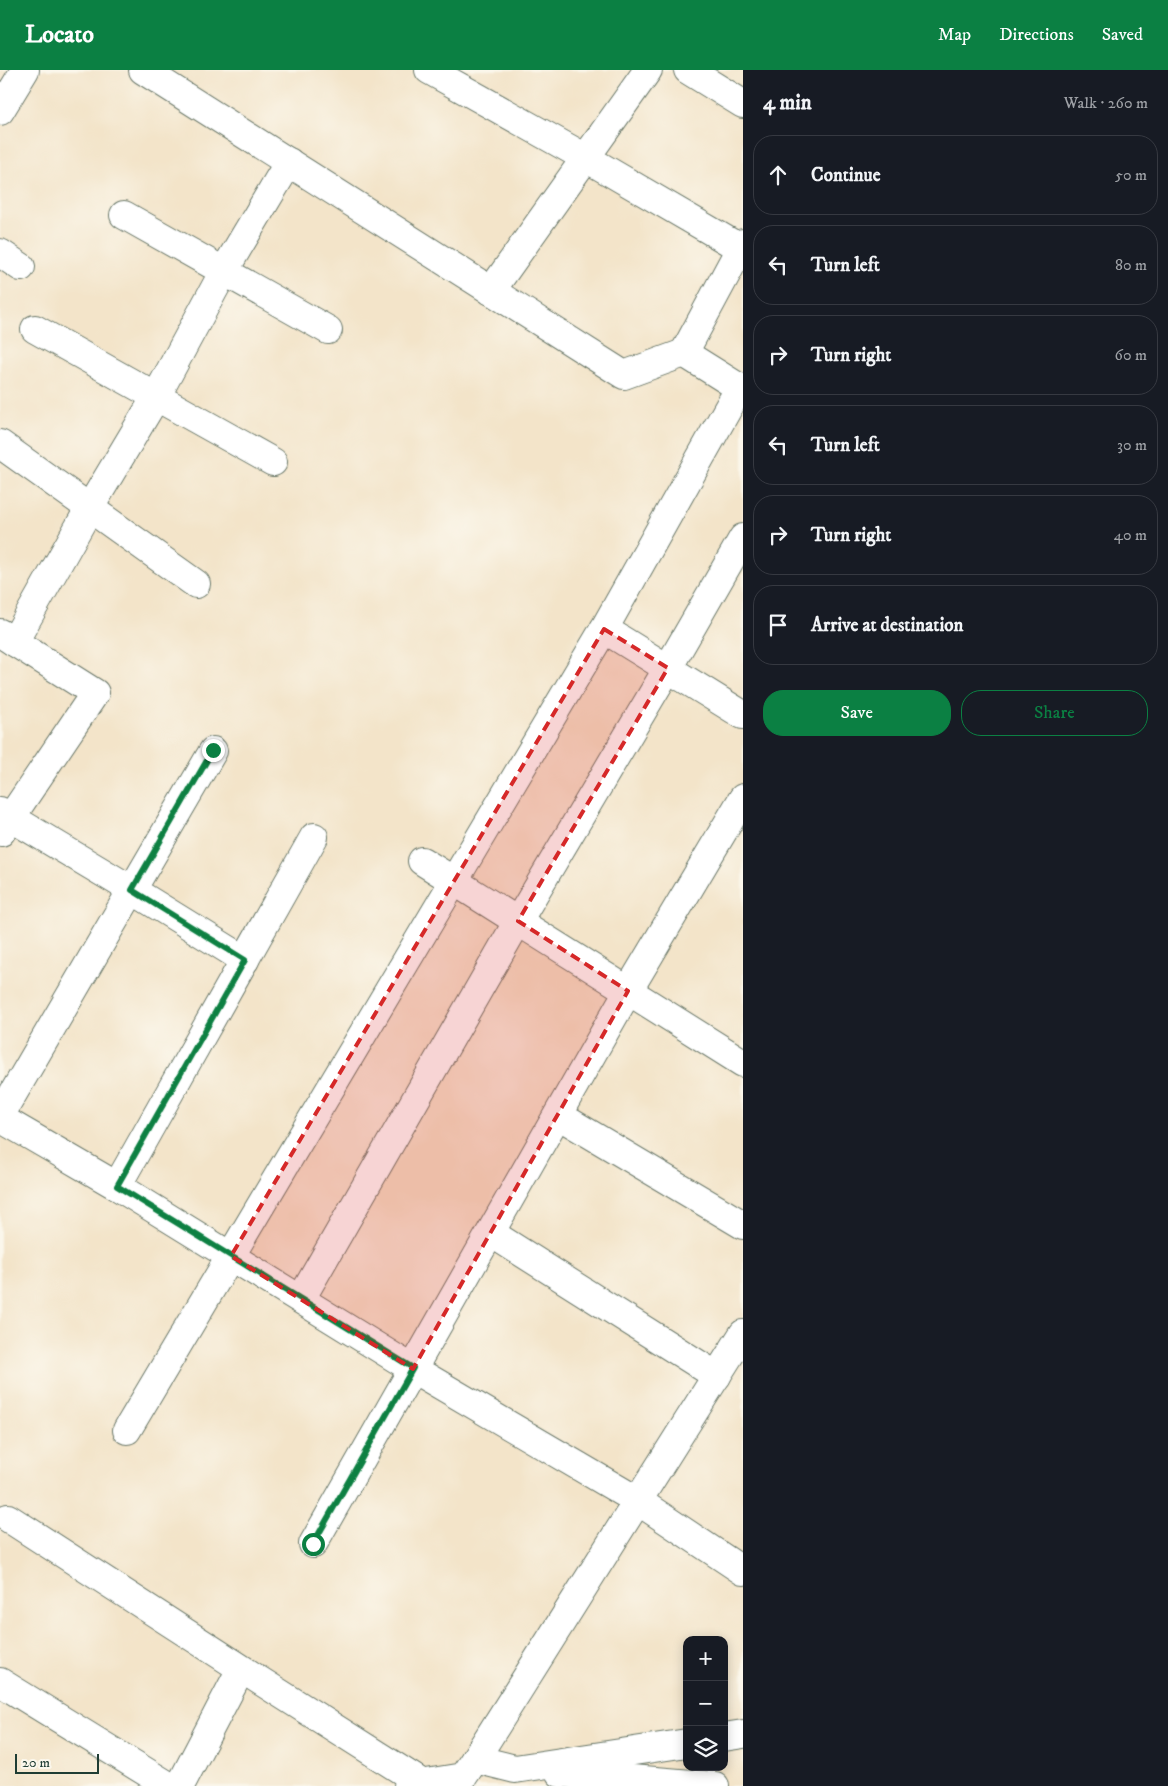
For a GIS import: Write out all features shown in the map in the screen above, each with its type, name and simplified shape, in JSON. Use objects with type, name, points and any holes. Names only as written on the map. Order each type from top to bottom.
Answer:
[{"type":"street","points":[[0,111],[25,70]]},
{"type":"street","points":[[143,70],[624,374],[684,353],[742,246],[429,70]]},
{"type":"street","points":[[491,291],[648,70]]},
{"type":"street","points":[[688,70],[743,104]]},
{"type":"street","points":[[245,960],[132,890],[3,820],[95,693],[7,638],[89,509],[156,397],[224,271],[289,162]]},
{"type":"street","points":[[124,215],[328,330]]},
{"type":"street","points":[[35,329],[273,462]]},
{"type":"street","points":[[127,1430],[604,629],[741,388],[684,353]]},
{"type":"street","points":[[0,444],[196,584]]},
{"type":"street","points":[[301,1299],[518,921],[743,538]]},
{"type":"street","points":[[604,629],[743,715]]},
{"type":"street","points":[[213,750],[0,1117],[117,1186],[413,1368],[638,1501],[743,1571]]},
{"type":"street","points":[[313,1544],[628,991],[743,798]]},
{"type":"street","points":[[117,1186],[314,837]]},
{"type":"street","points":[[422,861],[743,1063]]},
{"type":"street","points":[[558,1115],[743,1225]]},
{"type":"street","points":[[491,1233],[717,1376]]},
{"type":"street","points":[[465,1774],[743,1334]]},
{"type":"street","points":[[8,1518],[241,1669],[415,1785],[465,1774],[516,1769],[683,1744]]},
{"type":"street","points":[[180,1786],[241,1669]]},
{"type":"street","points":[[0,1682],[169,1786]]},
{"type":"street","points":[[728,1736],[743,1734]]},
{"type":"street","points":[[516,1769],[715,1786]]},
{"type":"highlighted area","points":[[604,629],[668,668],[518,921],[628,991],[413,1369],[231,1256]]},
{"type":"route","points":[[213,750],[132,890],[245,960],[117,1186],[413,1368],[313,1544]]}]
